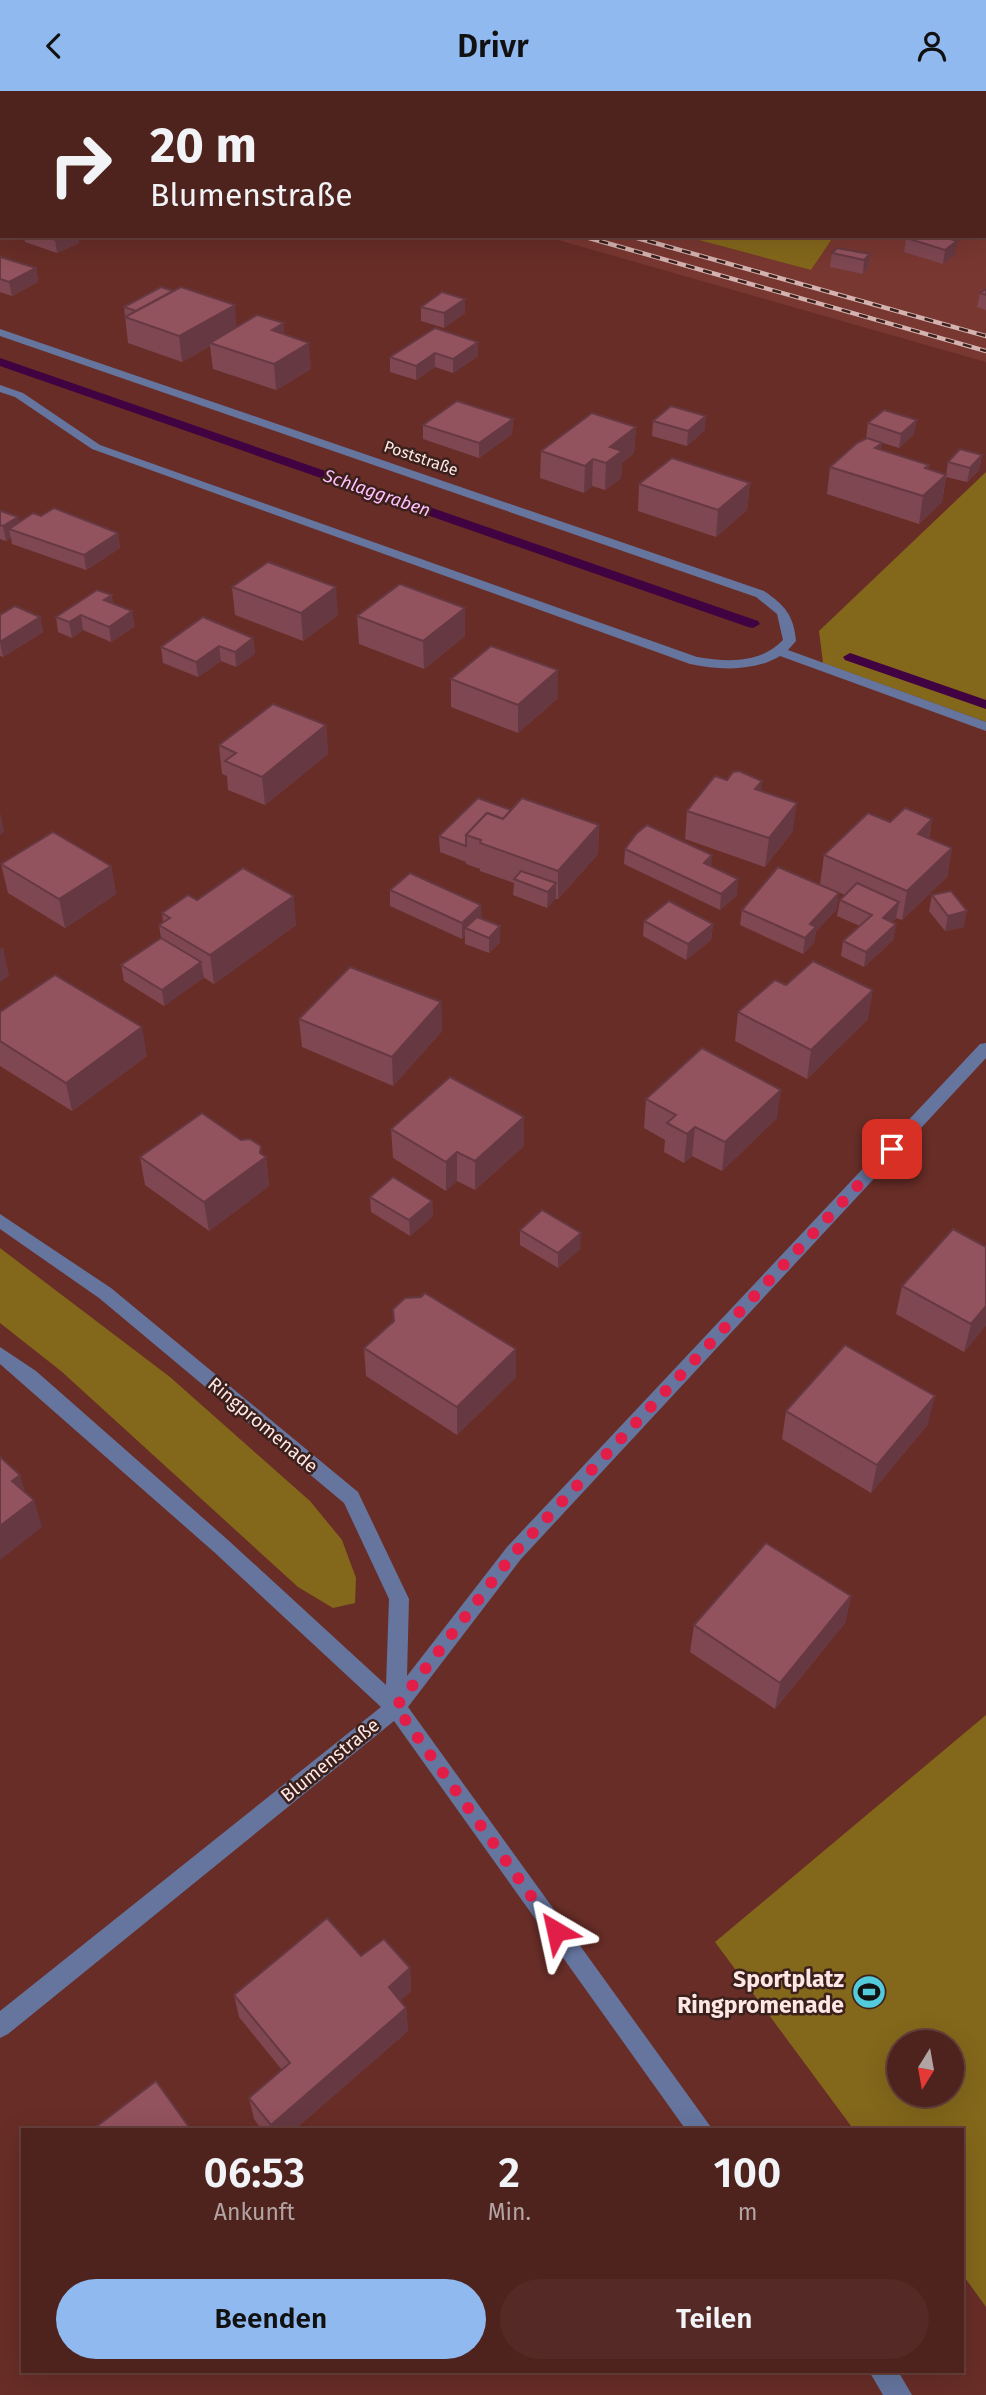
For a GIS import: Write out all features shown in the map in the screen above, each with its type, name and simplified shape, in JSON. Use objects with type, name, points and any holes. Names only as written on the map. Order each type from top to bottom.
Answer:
[{"type":"street","name":"Poststraße","points":[[0,332],[760,594],[780,606],[788,619],[790,641],[781,652]]},
{"type":"street","points":[[0,388],[19,395],[96,447],[695,661],[723,665],[759,661],[781,652],[986,727]]},
{"type":"street","name":"Blumenstraße","points":[[0,2026],[396,1707],[514,1553],[986,1048]]},
{"type":"street","name":"Ringpromenade","points":[[0,1220],[105,1293],[351,1497],[399,1599],[396,1707]]},
{"type":"street","points":[[0,1354],[29,1376],[221,1546],[396,1707],[700,2128]]},
{"type":"street","points":[[883,2373],[899,2395]]},
{"type":"shaded area","points":[[551,238],[691,238],[811,270],[833,238],[986,238],[986,362]]},
{"type":"shaded area","points":[[691,238],[833,238],[811,270]]},
{"type":"shaded area","points":[[986,472],[986,722],[823,663],[819,631]]},
{"type":"shaded area","points":[[0,1248],[170,1377],[310,1501],[342,1540],[356,1578],[355,1603],[333,1608],[298,1587],[61,1371],[0,1323]]},
{"type":"shaded area","name":"Sportplatz Ringpromenade","points":[[986,1715],[986,2307],[964,2276],[964,2128],[853,2128],[715,1942]]},
{"type":"building","points":[[906,238],[947,238],[957,241],[945,250]]},
{"type":"building","points":[[837,248],[870,254],[864,260],[832,253]]},
{"type":"building","points":[[0,257],[36,268],[9,282],[0,279]]},
{"type":"building","points":[[161,287],[173,291],[136,311],[124,307]]},
{"type":"building","points":[[181,287],[235,305],[179,336],[125,317]]},
{"type":"building","points":[[442,292],[465,299],[444,313],[421,307]]},
{"type":"building","points":[[257,315],[284,323],[272,330],[309,343],[274,364],[210,343]]},
{"type":"building","points":[[435,328],[478,342],[453,359],[435,353],[416,366],[390,357]]},
{"type":"building","points":[[457,401],[513,419],[479,443],[423,425]]},
{"type":"building","points":[[671,406],[706,416],[688,431],[653,421]]},
{"type":"building","points":[[884,410],[917,420],[901,434],[868,423]]},
{"type":"building","points":[[592,413],[636,427],[610,447],[622,451],[606,463],[593,459],[585,466],[541,451]]},
{"type":"building","points":[[867,438],[882,443],[875,448],[929,465],[925,468],[946,475],[923,496],[830,467],[857,443]]},
{"type":"building","points":[[960,449],[982,455],[970,468],[948,462]]},
{"type":"building","points":[[672,458],[750,483],[718,510],[639,484]]},
{"type":"building","points":[[54,508],[118,533],[84,555],[9,529],[33,513],[41,516]]},
{"type":"building","points":[[1,511],[18,517],[3,526],[0,525]]},
{"type":"building","points":[[268,562],[336,587],[301,613],[232,587]]},
{"type":"building","points":[[400,584],[465,608],[423,641],[357,616]]},
{"type":"building","points":[[97,590],[112,595],[104,600],[132,611],[109,627],[81,615],[69,622],[56,617]]},
{"type":"building","points":[[15,606],[40,617],[0,642],[0,615]]},
{"type":"building","points":[[203,617],[253,638],[235,652],[219,646],[196,662],[161,647]]},
{"type":"building","points":[[491,646],[558,670],[518,705],[451,679]]},
{"type":"building","points":[[273,704],[326,725],[262,777],[225,761],[236,753],[219,745]]},
{"type":"building","points":[[739,771],[762,781],[755,789],[797,803],[769,838],[687,811],[715,776],[727,780],[733,772]]},
{"type":"building","points":[[478,798],[511,810],[503,819],[487,813],[466,835],[466,846],[439,836]]},
{"type":"building","points":[[522,798],[599,825],[558,871],[480,843],[481,840],[466,835],[487,813],[503,819]]},
{"type":"building","points":[[905,808],[932,819],[918,834],[952,848],[907,891],[824,855],[868,813],[890,822]]},
{"type":"building","points":[[647,825],[712,855],[704,863],[738,879],[721,894],[625,849]]},
{"type":"building","points":[[53,832],[111,866],[59,899],[1,864]]},
{"type":"building","points":[[778,867],[839,893],[810,924],[816,927],[805,938],[742,910]]},
{"type":"building","points":[[243,868],[294,896],[210,955],[159,925],[170,918],[162,913],[188,895],[197,900]]},
{"type":"building","points":[[521,871],[556,883],[548,892],[514,879]]},
{"type":"building","points":[[410,873],[481,905],[462,923],[390,890]]},
{"type":"building","points":[[857,883],[899,902],[883,918],[896,924],[866,952],[843,941],[872,915],[840,900]]},
{"type":"building","points":[[951,891],[967,911],[948,916],[932,895]]},
{"type":"building","points":[[669,901],[713,924],[688,944],[644,921]]},
{"type":"building","points":[[477,917],[500,926],[489,938],[465,928]]},
{"type":"building","points":[[161,938],[201,962],[162,990],[121,965]]},
{"type":"building","points":[[813,961],[873,990],[811,1050],[738,1012],[775,980],[786,985]]},
{"type":"building","points":[[350,967],[441,1002],[392,1057],[299,1019]]},
{"type":"building","points":[[55,975],[142,1027],[66,1083],[0,1041],[0,1012]]},
{"type":"building","points":[[702,1048],[781,1090],[725,1142],[695,1127],[687,1134],[667,1123],[676,1115],[646,1099]]},
{"type":"building","points":[[450,1077],[524,1117],[475,1161],[457,1152],[446,1162],[391,1129]]},
{"type":"building","points":[[202,1113],[241,1140],[250,1139],[261,1146],[260,1153],[266,1157],[204,1202],[140,1157]]},
{"type":"building","points":[[393,1177],[432,1201],[409,1220],[370,1197]]},
{"type":"building","points":[[542,1210],[581,1233],[558,1253],[520,1230]]},
{"type":"building","points":[[953,1229],[986,1247],[986,1306],[971,1324],[902,1286]]},
{"type":"building","points":[[425,1293],[516,1349],[457,1407],[364,1348],[394,1321],[393,1309],[405,1298],[421,1297]]},
{"type":"building","points":[[845,1345],[935,1396],[877,1465],[786,1411]]},
{"type":"building","points":[[0,1457],[20,1475],[12,1481],[34,1500],[0,1526]]},
{"type":"building","points":[[766,1543],[851,1596],[780,1683],[694,1625]]},
{"type":"building","points":[[327,1918],[361,1956],[384,1939],[410,1968],[389,1987],[406,2008],[271,2125],[249,2098],[290,2063],[234,1995]]},
{"type":"building","points":[[156,2081],[190,2128],[95,2128]]},
{"type":"waterway","name":"Schlaggraben","points":[[0,362],[753,624]]},
{"type":"waterway","name":"Schlaggraben","points":[[850,657],[986,705]]},
{"type":"railway","points":[[589,238],[986,351]]},
{"type":"railway","points":[[637,238],[986,336]]},
{"type":"place","name":"Sportplatz Ringpromenade","points":[[869,1992]]},
{"type":"route","points":[[556,1931],[396,1707],[514,1553],[892,1149]]}]
